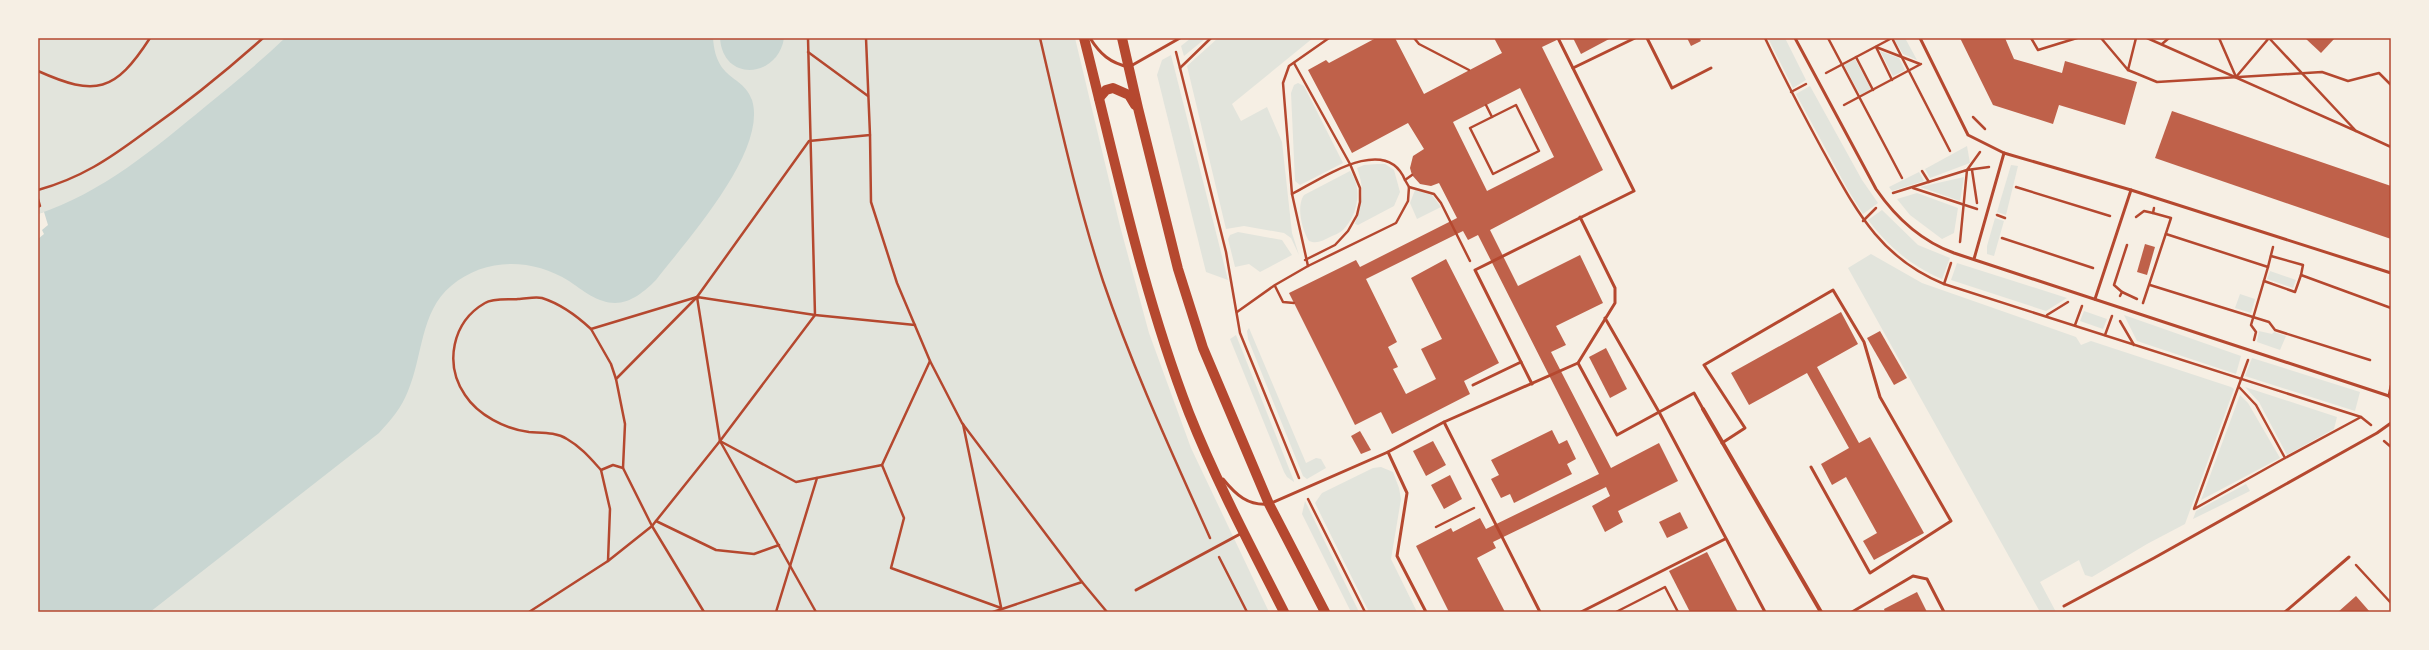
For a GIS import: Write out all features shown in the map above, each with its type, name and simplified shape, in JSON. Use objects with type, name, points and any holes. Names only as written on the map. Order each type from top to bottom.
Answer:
[{"type":"main road","points":[[1084,38],[1147,290],[1190,413],[1244,532],[1284,612]]},
{"type":"main road","points":[[1122,38],[1178,269],[1203,348],[1270,504],[1324,612]]},
{"type":"main road","points":[[1099,98],[1106,90],[1113,88],[1128,95],[1138,108]]},
{"type":"street","points":[[1702,409],[1821,612]]},
{"type":"lane","points":[[1090,38],[1098,51],[1115,64],[1129,67],[1174,43],[1180,38]]},
{"type":"lane","points":[[1532,384],[1475,270],[1634,190],[1558,38]]},
{"type":"lane","points":[[1573,68],[1635,38]]},
{"type":"lane","points":[[1647,38],[1672,88],[1711,68]]},
{"type":"lane","points":[[1795,38],[1884,201],[1920,236],[1942,248],[2390,398],[2391,386]]},
{"type":"lane","points":[[1920,38],[1968,135],[2004,153],[2131,190],[2391,273]]},
{"type":"lane","points":[[1974,259],[2004,153]]},
{"type":"lane","points":[[2095,299],[2131,190]]},
{"type":"lane","points":[[1216,471],[1233,491],[1244,498],[1256,505],[1270,504],[1388,452],[1444,422],[1578,363],[1615,303],[1615,288],[1580,217]]},
{"type":"lane","points":[[1722,443],[1745,428],[1704,365],[1833,290],[1864,342],[1880,397],[1951,521],[1870,573],[1810,467]]},
{"type":"lane","points":[[1605,318],[1659,412],[1765,612]]},
{"type":"lane","points":[[1472,385],[1521,362]]},
{"type":"lane","points":[[1578,363],[1617,435],[1694,393],[1702,409]]},
{"type":"lane","points":[[1444,422],[1540,612]]},
{"type":"lane","points":[[2064,606],[2154,558],[2377,433],[2391,422]]},
{"type":"lane","points":[[1388,452],[1407,493],[1397,556],[1426,612]]},
{"type":"lane","points":[[1136,590],[1244,532]]},
{"type":"lane","points":[[1581,612],[1725,539]]},
{"type":"lane","points":[[2285,612],[2349,557]]},
{"type":"lane","points":[[1852,612],[1913,576],[1927,579],[1944,612]]},
{"type":"path","points":[[38,71],[64,83],[83,87],[103,84],[119,76],[138,56],[150,38]]},
{"type":"path","points":[[38,190],[66,183],[116,155],[182,107],[263,38]]},
{"type":"path","points":[[529,612],[608,561],[652,526],[720,441],[815,315],[808,38]]},
{"type":"path","points":[[866,38],[871,202],[897,283],[930,361],[962,423],[1082,582],[1107,612]]},
{"type":"path","points":[[1040,38],[1071,166],[1103,280],[1129,352],[1159,425],[1215,548],[1247,612]]},
{"type":"path","points":[[1180,68],[1211,38]]},
{"type":"path","points":[[1308,266],[1305,260],[1292,194],[1283,83],[1289,66],[1330,38]]},
{"type":"path","points":[[1414,38],[1419,44],[1469,70]]},
{"type":"path","points":[[1828,38],[1902,178]]},
{"type":"path","points":[[1828,80],[1825,74],[1892,38],[1950,151]]},
{"type":"path","points":[[2031,38],[2038,50],[2077,38]]},
{"type":"path","points":[[2101,38],[2128,70],[2156,82],[2322,72],[2348,82],[2379,73],[2391,86]]},
{"type":"path","points":[[2128,70],[2136,38]]},
{"type":"path","points":[[2147,38],[2391,147]]},
{"type":"path","points":[[2162,44],[2169,38]]},
{"type":"path","points":[[2219,38],[2236,77]]},
{"type":"path","points":[[2236,77],[2269,38],[2356,131]]},
{"type":"path","points":[[1174,43],[1226,252],[1240,333],[1304,490],[1365,612]]},
{"type":"path","points":[[1838,100],[1842,106],[1921,64],[1876,47]]},
{"type":"path","points":[[1876,47],[1892,80]]},
{"type":"path","points":[[808,52],[868,96]]},
{"type":"path","points":[[1856,57],[1873,90]]},
{"type":"path","points":[[1294,63],[1350,164],[1360,188],[1360,202],[1357,215],[1348,231],[1335,245],[1305,260]]},
{"type":"path","points":[[1486,105],[1492,117]]},
{"type":"path","points":[[1516,105],[1539,151],[1493,174],[1470,128],[1492,117],[1516,105]]},
{"type":"path","points":[[1964,244],[1958,242],[1967,170],[1981,152],[1991,135],[1978,123],[1971,113]]},
{"type":"path","points":[[616,379],[697,297],[810,141],[870,135]]},
{"type":"path","points":[[1981,152],[1988,154]]},
{"type":"path","points":[[1237,312],[1275,285],[1308,266],[1396,223],[1408,201],[1409,187],[1401,170],[1382,159],[1350,164],[1292,194]]},
{"type":"path","points":[[1988,174],[1991,161]]},
{"type":"path","points":[[1863,222],[1893,193],[1967,170],[1990,167]]},
{"type":"path","points":[[1972,170],[1978,210]]},
{"type":"path","points":[[1922,171],[1929,182]]},
{"type":"path","points":[[1405,180],[1412,175]]},
{"type":"path","points":[[1409,187],[1434,194],[1441,203],[1470,262],[1477,258]]},
{"type":"path","points":[[1913,187],[2005,218]]},
{"type":"path","points":[[2016,187],[2110,216]]},
{"type":"path","points":[[1977,216],[1982,196]]},
{"type":"path","points":[[2153,213],[2156,198]]},
{"type":"path","points":[[38,199],[40,206],[38,207]]},
{"type":"path","points":[[2127,243],[2114,285],[2122,292],[2144,303],[2171,218],[2144,211],[2136,215],[2134,222]]},
{"type":"path","points":[[2166,234],[2268,267]]},
{"type":"path","points":[[2276,237],[2251,325],[2256,332],[2239,387],[2194,509],[2361,417]]},
{"type":"path","points":[[2002,238],[2093,268]]},
{"type":"path","points":[[2264,281],[2295,292],[2301,275],[2303,265],[2271,256]]},
{"type":"path","points":[[2301,275],[2391,308]]},
{"type":"path","points":[[1275,285],[1283,302],[1294,303]]},
{"type":"path","points":[[2150,285],[2269,322],[2275,330],[2370,360]]},
{"type":"path","points":[[2105,335],[2122,292]]},
{"type":"path","points":[[697,297],[720,441],[816,612]]},
{"type":"path","points":[[590,329],[697,297],[815,315],[915,325]]},
{"type":"path","points":[[608,561],[610,509],[601,470],[585,453],[567,439],[547,432],[528,432],[500,424],[484,414],[465,396],[454,373],[453,345],[470,315],[486,302],[542,298],[573,313],[590,329],[611,364],[616,379],[625,424],[623,468],[652,526],[704,612]]},
{"type":"path","points":[[2047,315],[2070,301]]},
{"type":"path","points":[[2076,303],[2090,309]]},
{"type":"path","points":[[2075,325],[2082,306]]},
{"type":"path","points":[[2104,314],[2122,321],[2135,346]]},
{"type":"path","points":[[930,361],[882,465],[904,518],[891,568],[1001,608]]},
{"type":"path","points":[[2239,387],[2256,405],[2285,458]]},
{"type":"path","points":[[962,423],[1001,608],[998,612]]},
{"type":"path","points":[[720,441],[796,482],[882,465]]},
{"type":"path","points":[[601,470],[613,465],[623,468]]},
{"type":"path","points":[[776,612],[817,478]]},
{"type":"path","points":[[656,521],[716,550],[754,554],[779,545]]},
{"type":"path","points":[[2349,557],[2391,603]]},
{"type":"path","points":[[993,612],[1001,608],[1082,582]]},
{"type":"path","points":[[1615,612],[1665,587],[1678,612]]},
{"type":"shaded area","points":[[38,38],[1075,38],[1120,226],[1149,333],[1191,448],[1269,612],[38,612]]},
{"type":"shaded area","points":[[285,38],[713,38],[715,52],[719,63],[730,76],[743,86],[752,100],[754,121],[748,144],[737,169],[721,194],[686,243],[656,280],[637,296],[627,301],[615,303],[602,301],[555,273],[524,265],[509,264],[494,266],[479,270],[464,277],[451,286],[433,308],[406,397],[396,413],[379,433],[150,612],[38,612],[38,214],[62,205],[84,194],[127,168],[167,138]]},
{"type":"shaded area","points":[[720,38],[784,38],[780,51],[772,61],[762,67],[751,70],[740,68],[730,63],[723,53]]},
{"type":"shaded area","points":[[1191,38],[1206,38],[1184,56],[1181,46]]},
{"type":"shaded area","points":[[1218,38],[1313,38],[1232,104],[1241,121],[1267,107],[1282,142],[1292,233],[1299,255],[1291,238],[1284,233],[1244,226],[1226,229],[1187,66]]},
{"type":"shaded area","points":[[1768,38],[1785,38],[1806,80],[1793,88]]},
{"type":"shaded area","points":[[1905,38],[1917,60],[1903,54],[1894,39]]},
{"type":"shaded area","points":[[1880,51],[1899,58],[1905,70],[1893,76]]},
{"type":"shaded area","points":[[1171,55],[1228,280],[1206,272],[1157,75],[1162,60]]},
{"type":"shaded area","points":[[1855,59],[1871,89],[1860,95],[1844,65]]},
{"type":"shaded area","points":[[1298,83],[1304,86],[1343,163],[1300,185],[1295,181],[1291,93],[1294,85]]},
{"type":"shaded area","points":[[1810,86],[1862,180],[1878,203],[1863,214],[1848,190],[1796,94]]},
{"type":"shaded area","points":[[1967,146],[1970,163],[1930,178],[1925,169]]},
{"type":"shaded area","points":[[1385,164],[1394,170],[1400,192],[1394,206],[1358,225],[1355,224],[1362,197],[1360,177],[1357,168],[1364,165]]},
{"type":"shaded area","points":[[2011,165],[2018,166],[2006,215],[1997,212]]},
{"type":"shaded area","points":[[1350,171],[1356,185],[1357,201],[1348,224],[1339,233],[1320,242],[1309,241],[1302,225],[1300,211],[1300,205],[1304,195]]},
{"type":"shaded area","points":[[1919,172],[1924,181],[1892,191],[1889,187]]},
{"type":"shaded area","points":[[1964,177],[1960,201],[1920,187]]},
{"type":"shaded area","points":[[1415,190],[1432,195],[1441,207],[1417,219],[1410,203]]},
{"type":"shaded area","points":[[1917,193],[1958,208],[1954,233],[1942,239],[1910,215],[1897,199]]},
{"type":"shaded area","points":[[1882,210],[1918,245],[1950,258],[1942,279],[1920,268],[1892,247],[1868,220]]},
{"type":"shaded area","points":[[1995,218],[2004,221],[1994,256],[1987,254],[1987,246]]},
{"type":"shaded area","points":[[1238,232],[1282,240],[1292,255],[1260,272],[1249,264],[1235,267],[1228,239],[1230,235]]},
{"type":"shaded area","points":[[1871,254],[1922,283],[2076,337],[2081,345],[2091,341],[2234,389],[2185,524],[2147,544],[2092,577],[2085,575],[2079,560],[2040,582],[2056,612],[2040,612],[1848,268]]},
{"type":"shaded area","points":[[1957,263],[2067,298],[2046,311],[1951,280]]},
{"type":"shaded area","points":[[2270,271],[2296,280],[2293,288],[2267,279]]},
{"type":"shaded area","points":[[2240,294],[2255,299],[2251,313],[2235,308]]},
{"type":"shaded area","points":[[2084,311],[2107,319],[2103,329],[2080,321]]},
{"type":"shaded area","points":[[2124,315],[2241,356],[2236,374],[2137,341]]},
{"type":"shaded area","points":[[1249,328],[1306,463],[1316,458],[1321,459],[1326,468],[1307,479],[1303,476],[1248,339],[1247,331]]},
{"type":"shaded area","points":[[2259,331],[2272,334],[2274,332],[2286,336],[2280,350],[2257,342]]},
{"type":"shaded area","points":[[1236,335],[1294,482],[1287,477],[1284,472],[1230,339]]},
{"type":"shaded area","points":[[2252,358],[2360,392],[2355,411],[2245,376]]},
{"type":"shaded area","points":[[2245,387],[2337,417],[2334,429],[2287,455],[2259,402]]},
{"type":"shaded area","points":[[2240,395],[2248,403],[2280,458],[2201,500]]},
{"type":"shaded area","points":[[1381,467],[1393,472],[1399,488],[1401,499],[1391,559],[1417,612],[1369,612],[1315,503],[1322,493],[1373,468]]},
{"type":"shaded area","points":[[2246,484],[2250,491],[2193,519],[2196,511]]},
{"type":"shaded area","points":[[1305,501],[1359,612],[1351,612],[1302,514]]},
{"type":"pier","points":[[44,212],[48,225],[42,230],[44,234],[38,239],[38,214]]},
{"type":"building","points":[[1376,38],[1395,38],[1424,94],[1502,53],[1494,38],[1561,38],[1542,47],[1603,170],[1490,230],[1518,286],[1580,255],[1603,303],[1556,326],[1566,345],[1551,352],[1611,468],[1659,443],[1678,481],[1618,511],[1623,522],[1605,532],[1592,506],[1610,496],[1606,487],[1493,542],[1496,548],[1477,558],[1505,612],[1449,612],[1416,546],[1451,528],[1453,532],[1480,518],[1486,529],[1599,474],[1478,235],[1468,240],[1463,231],[1366,279],[1397,342],[1388,347],[1398,367],[1393,369],[1406,394],[1436,379],[1421,349],[1442,339],[1411,278],[1446,259],[1499,363],[1464,381],[1470,394],[1392,434],[1381,412],[1355,425],[1289,293],[1356,260],[1360,267],[1457,218],[1439,183],[1431,186],[1420,184],[1412,175],[1410,168],[1413,156],[1424,149],[1408,123],[1352,153],[1308,70],[1326,60],[1329,63]],"holes":[[[1520,88],[1554,157],[1487,191],[1453,122]]]},
{"type":"building","points":[[1573,38],[1611,38],[1581,54]]},
{"type":"building","points":[[1687,38],[1699,38],[1701,41],[1691,46]]},
{"type":"building","points":[[1960,38],[2005,38],[2014,59],[2062,73],[2065,61],[2137,82],[2125,125],[2059,105],[2053,124],[1993,105]]},
{"type":"building","points":[[2305,38],[2335,38],[2321,53]]},
{"type":"building","points":[[2172,111],[2391,186],[2391,239],[2155,158]]},
{"type":"building","points":[[2145,244],[2155,247],[2147,275],[2137,272]]},
{"type":"building","points":[[1841,312],[1858,344],[1817,367],[1859,443],[1870,437],[1924,533],[1874,560],[1863,541],[1877,533],[1846,477],[1832,485],[1821,464],[1849,448],[1807,373],[1749,405],[1731,373]]},
{"type":"building","points":[[1880,331],[1907,378],[1894,385],[1867,338]]},
{"type":"building","points":[[1606,348],[1627,389],[1610,398],[1589,357]]},
{"type":"building","points":[[1552,430],[1559,444],[1567,440],[1576,459],[1567,464],[1572,474],[1514,503],[1510,494],[1501,498],[1491,479],[1499,475],[1491,460]]},
{"type":"building","points":[[1360,431],[1371,450],[1361,454],[1351,436]]},
{"type":"building","points":[[1433,441],[1446,465],[1426,476],[1413,451]]},
{"type":"building","points":[[1450,475],[1462,499],[1444,509],[1431,485]]},
{"type":"building","points":[[1680,512],[1688,528],[1667,538],[1659,522]]},
{"type":"building","points":[[1707,552],[1738,612],[1690,612],[1669,571]]},
{"type":"building","points":[[1917,592],[1927,612],[1885,612],[1884,609]]},
{"type":"building","points":[[2356,596],[2370,612],[2338,612]]}]
